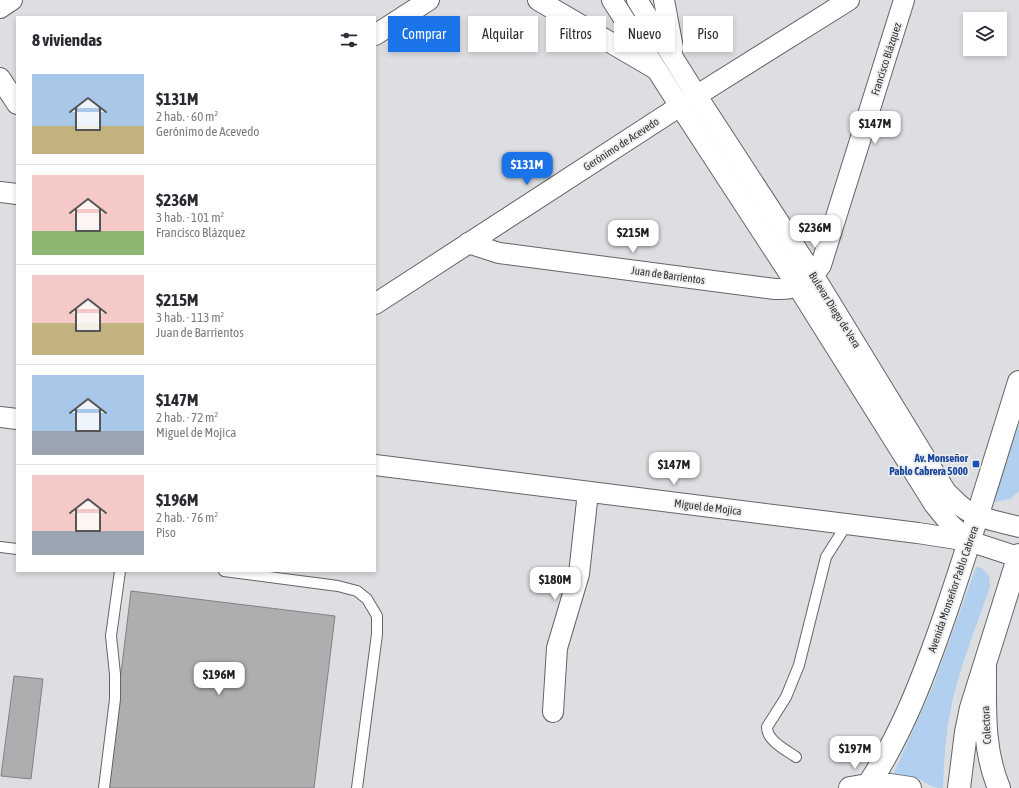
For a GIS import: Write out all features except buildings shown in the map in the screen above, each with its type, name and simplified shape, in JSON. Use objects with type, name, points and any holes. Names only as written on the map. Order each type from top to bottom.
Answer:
[{"type":"main road","name":"Avenida Monseñor Pablo Cabrera","points":[[861,787],[896,735],[918,689],[945,615],[1019,382]]},
{"type":"main road","points":[[959,788],[966,732],[971,708],[1019,556]]},
{"type":"main road","name":"Colectora","points":[[985,661],[985,735],[989,759],[999,788]]},
{"type":"main road","points":[[861,787],[890,785],[910,788]]},
{"type":"street","points":[[0,8],[12,0]]},
{"type":"street","points":[[376,33],[429,0]]},
{"type":"street","points":[[538,0],[658,70]]},
{"type":"street","name":"Bulevar Diego de Vera","points":[[612,0],[680,106],[806,282],[946,492],[968,511],[1019,527]]},
{"type":"street","name":"Bulevar Diego de Vera","points":[[637,0],[697,96],[934,504],[951,525],[969,541]]},
{"type":"street","points":[[664,0],[675,60]]},
{"type":"street","name":"Gerónimo de Acevedo","points":[[376,303],[680,106],[849,0]]},
{"type":"street","name":"Francisco Blázquez","points":[[806,282],[822,259],[904,0]]},
{"type":"street","points":[[0,78],[16,102]]},
{"type":"street","points":[[0,192],[16,194]]},
{"type":"street","name":"Juan de Barrientos","points":[[468,243],[499,253],[775,289],[789,290],[806,282]]},
{"type":"street","points":[[0,417],[16,419]]},
{"type":"street","name":"Miguel de Mojica","points":[[376,465],[918,533],[969,541]]},
{"type":"street","points":[[553,712],[557,648],[579,574],[588,492]]},
{"type":"street","points":[[969,541],[1019,556]]},
{"type":"lane","points":[[796,757],[771,739],[767,733],[767,727],[786,697],[793,682],[799,665],[826,557],[847,524]]},
{"type":"lane","points":[[0,547],[16,549]]},
{"type":"lane","points":[[104,788],[115,699],[115,674],[111,636],[120,572]]},
{"type":"lane","points":[[232,572],[338,586],[357,591],[367,599],[377,616],[378,634],[357,788]]},
{"type":"shaded area","points":[[1019,424],[1019,491],[1010,499],[994,502]]},
{"type":"shaded area","points":[[976,567],[982,568],[989,576],[990,587],[967,652],[952,701],[944,762],[943,788],[938,788],[916,778],[893,775],[933,686]]},
{"type":"place","name":"Av. Monseñor Pablo Cabrera 5000","points":[[976,464]]}]
